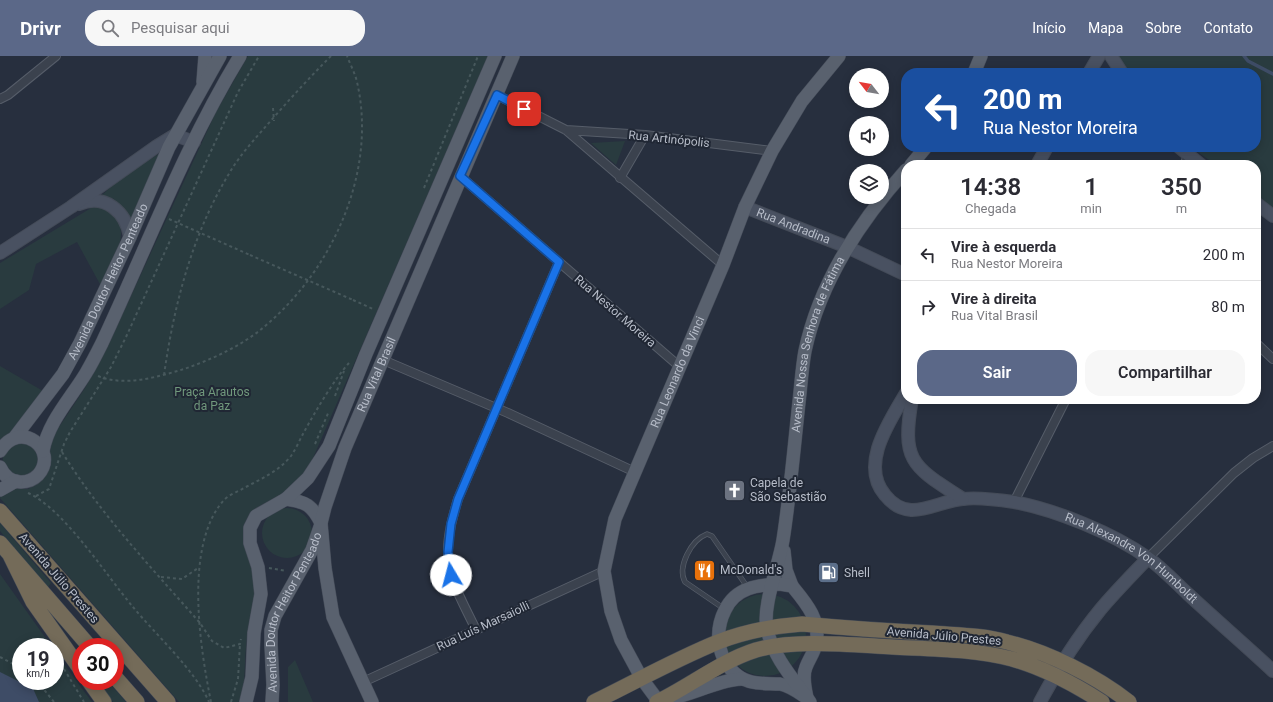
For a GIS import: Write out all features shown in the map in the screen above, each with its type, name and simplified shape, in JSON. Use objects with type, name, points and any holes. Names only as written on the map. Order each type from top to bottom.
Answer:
[{"type":"highway","name":"Avenida Júlio Prestes","points":[[0,511],[168,702]]},
{"type":"highway","name":"Avenida Júlio Prestes","points":[[4,548],[82,638]]},
{"type":"highway","points":[[4,548],[33,602],[72,657]]},
{"type":"highway","name":"Avenida Júlio Prestes","points":[[718,642],[786,626],[816,626],[989,638],[1034,650],[1102,702]]},
{"type":"highway","points":[[594,702],[718,642]]},
{"type":"highway","name":"Avenida Júlio Prestes","points":[[727,664],[756,650],[774,647],[833,644],[963,651],[1058,669],[1109,688],[1129,702]]},
{"type":"highway","points":[[659,702],[727,664]]},
{"type":"highway","points":[[124,687],[137,702]]},
{"type":"highway","points":[[95,690],[104,702]]},
{"type":"main road","points":[[203,84],[205,56]]},
{"type":"main road","name":"Avenida Doutor Heitor Penteado","points":[[0,450],[9,440],[15,437],[63,374],[96,310],[175,135],[220,56]]},
{"type":"main road","name":"Avenida Doutor Heitor Penteado","points":[[16,482],[30,480],[40,471],[43,465],[42,451],[45,439],[54,422],[87,372],[102,343],[194,142],[223,83],[240,56]]},
{"type":"main road","name":"Rua Vital Brasil","points":[[286,499],[308,478],[329,446],[366,354],[495,56]]},
{"type":"main road","name":"Rua Vital Brasil","points":[[372,702],[333,617],[325,568],[321,523],[345,448],[460,176],[513,56]]},
{"type":"main road","name":"Rua Leonardo da Vinci","points":[[659,702],[642,679],[621,640],[611,611],[604,571],[615,519],[723,265],[745,207],[772,151],[802,101],[839,56]]},
{"type":"main road","points":[[976,68],[981,56]]},
{"type":"main road","points":[[915,160],[922,152]]},
{"type":"main road","name":"Avenida Nossa Senhora de Fátima","points":[[808,700],[788,673],[767,630],[767,607],[783,540],[805,351],[818,309],[835,268],[868,215],[901,176]]},
{"type":"main road","points":[[15,437],[28,437],[34,440],[42,451]]},
{"type":"main road","points":[[0,467],[9,479],[16,482]]},
{"type":"main road","points":[[0,490],[16,482]]},
{"type":"main road","points":[[286,499],[299,501],[311,507],[321,523]]},
{"type":"main road","name":"Avenida Doutor Heitor Penteado","points":[[246,702],[252,677],[252,647],[261,594],[258,567],[250,543],[250,528],[256,516],[286,499]]},
{"type":"main road","name":"Avenida Doutor Heitor Penteado","points":[[272,702],[274,685],[272,630],[275,616],[296,576],[312,550],[321,523]]},
{"type":"main road","points":[[783,540],[786,570],[792,586],[812,613],[816,626],[816,645],[805,668],[804,680],[808,700]]},
{"type":"main road","name":"Avenida Nossa Senhora de Fátima","points":[[725,609],[729,603],[766,574],[774,563],[783,540]]},
{"type":"main road","points":[[750,587],[773,585],[792,586]]},
{"type":"main road","points":[[725,609],[718,628],[718,642],[727,664],[743,679]]},
{"type":"main road","points":[[659,702],[732,680],[743,679],[765,684],[780,684],[792,688],[808,700]]},
{"type":"street","points":[[0,99],[8,95],[56,56]]},
{"type":"street","points":[[1092,68],[1099,56]]},
{"type":"street","points":[[1111,56],[1119,68]]},
{"type":"street","points":[[497,95],[566,130],[723,265]]},
{"type":"street","name":"Rua Artinópolis","points":[[566,130],[645,135],[772,151]]},
{"type":"street","points":[[0,253],[71,207],[157,146],[175,135],[194,142]]},
{"type":"street","points":[[620,178],[645,135]]},
{"type":"street","name":"Rua Nestor Moreira","points":[[460,176],[680,367]]},
{"type":"street","points":[[71,207],[88,200],[103,202],[115,208],[128,224],[130,237]]},
{"type":"street","name":"Rua Andradina","points":[[745,207],[847,247],[901,273]]},
{"type":"street","points":[[1261,207],[1273,216]]},
{"type":"street","points":[[476,630],[451,575],[448,552],[451,524],[458,499],[559,262]]},
{"type":"street","points":[[1261,348],[1273,359]]},
{"type":"street","points":[[383,360],[497,409],[635,472]]},
{"type":"street","name":"Rua Alexandre Von Humboldt","points":[[901,402],[880,441],[876,476],[884,495],[901,508],[925,510],[963,499],[1014,502],[1081,523],[1115,538],[1148,558],[1273,671]]},
{"type":"street","name":"Rua Alexandre Von Humboldt","points":[[911,404],[907,437],[908,448],[912,458],[926,475],[963,499]]},
{"type":"street","points":[[1014,502],[1063,404]]},
{"type":"street","points":[[1040,702],[1058,669],[1100,610],[1148,558],[1234,473],[1253,458],[1273,446]]},
{"type":"street","name":"Rua Luís Marsaiolli","points":[[363,682],[604,571]]},
{"type":"lane","points":[[725,609],[685,582],[682,577],[688,552],[701,536],[707,534],[712,536],[750,587]]},
{"type":"path","points":[[36,496],[50,489],[70,432],[104,379],[126,337],[238,92],[259,56]]},
{"type":"path","points":[[164,375],[174,314],[190,259],[213,205],[230,172],[250,145],[274,117],[331,56]]},
{"type":"path","points":[[87,372],[104,379],[132,380],[164,375],[192,366],[225,352],[258,331],[288,303],[330,246],[350,202],[360,153],[361,128],[357,82],[348,56]]},
{"type":"path","points":[[273,108],[274,121]]},
{"type":"path","points":[[161,215],[353,300]]},
{"type":"path","points":[[62,452],[82,484],[104,514],[200,623]]},
{"type":"path","points":[[25,491],[36,496],[62,520],[132,607],[180,661],[209,702]]},
{"type":"path","points":[[159,577],[182,579],[199,567]]},
{"type":"path","points":[[258,567],[286,571],[296,576]]},
{"type":"path","points":[[230,702],[238,679],[240,644]]},
{"type":"path","points":[[0,657],[12,661]]},
{"type":"path","points":[[64,670],[84,702]]},
{"type":"path","points":[[45,690],[54,702]]},
{"type":"green space","name":"Praça Arautos da Paz","points":[[248,56],[488,56],[313,458],[293,487],[284,494],[259,506],[249,515],[246,521],[244,534],[245,541],[254,568],[256,584],[247,639],[244,682],[240,702],[179,702],[0,498],[0,494],[16,489],[28,489],[37,484],[45,475],[53,436],[85,388],[106,350],[216,112]]},
{"type":"green space","points":[[1118,56],[1273,56],[1273,208],[1261,198],[1261,160],[1209,160],[1198,152],[1261,152],[1261,68],[1126,68]]},
{"type":"green space","points":[[625,141],[616,165],[591,143]]},
{"type":"green space","points":[[165,150],[131,219],[114,199],[101,196],[123,176]]},
{"type":"green space","points":[[96,205],[113,214],[119,222],[121,231],[118,250],[101,286],[77,242],[36,264],[29,290],[0,309],[0,263]]},
{"type":"green space","points":[[0,366],[43,391],[31,409],[0,445]]},
{"type":"green space","points":[[32,442],[41,458],[33,476],[13,478],[3,462],[8,444]]},
{"type":"green space","points":[[282,508],[292,508],[305,515],[312,528],[312,538],[305,551],[292,558],[282,558],[273,554],[266,547],[262,538],[262,528],[266,519],[273,512]]},
{"type":"green space","points":[[0,523],[51,583],[48,587],[0,531]]},
{"type":"green space","points":[[0,574],[46,638],[12,638],[12,690],[64,690],[64,664],[72,675],[72,690],[83,690],[92,702],[0,702]]},
{"type":"green space","points":[[765,594],[781,598],[794,606],[802,619],[806,635],[802,651],[794,664],[781,672],[765,676],[749,672],[736,664],[728,651],[724,635],[728,619],[736,606],[749,598]]},
{"type":"green space","points":[[295,660],[313,702],[288,702],[288,667]]},
{"type":"green space","points":[[104,690],[116,690],[126,702],[113,702]]},
{"type":"water","points":[[0,672],[12,678],[12,690],[34,690],[39,702],[0,702]]},
{"type":"waterway","points":[[1244,56],[1248,61],[1273,74]]},
{"type":"place","name":"Capela de São Sebastião","points":[[734,490]]},
{"type":"place","name":"McDonald's","points":[[705,570]]},
{"type":"place","name":"Shell","points":[[828,573]]},
{"type":"route","points":[[451,575],[448,552],[451,524],[458,499],[559,262],[460,176],[497,95],[524,109]]}]
